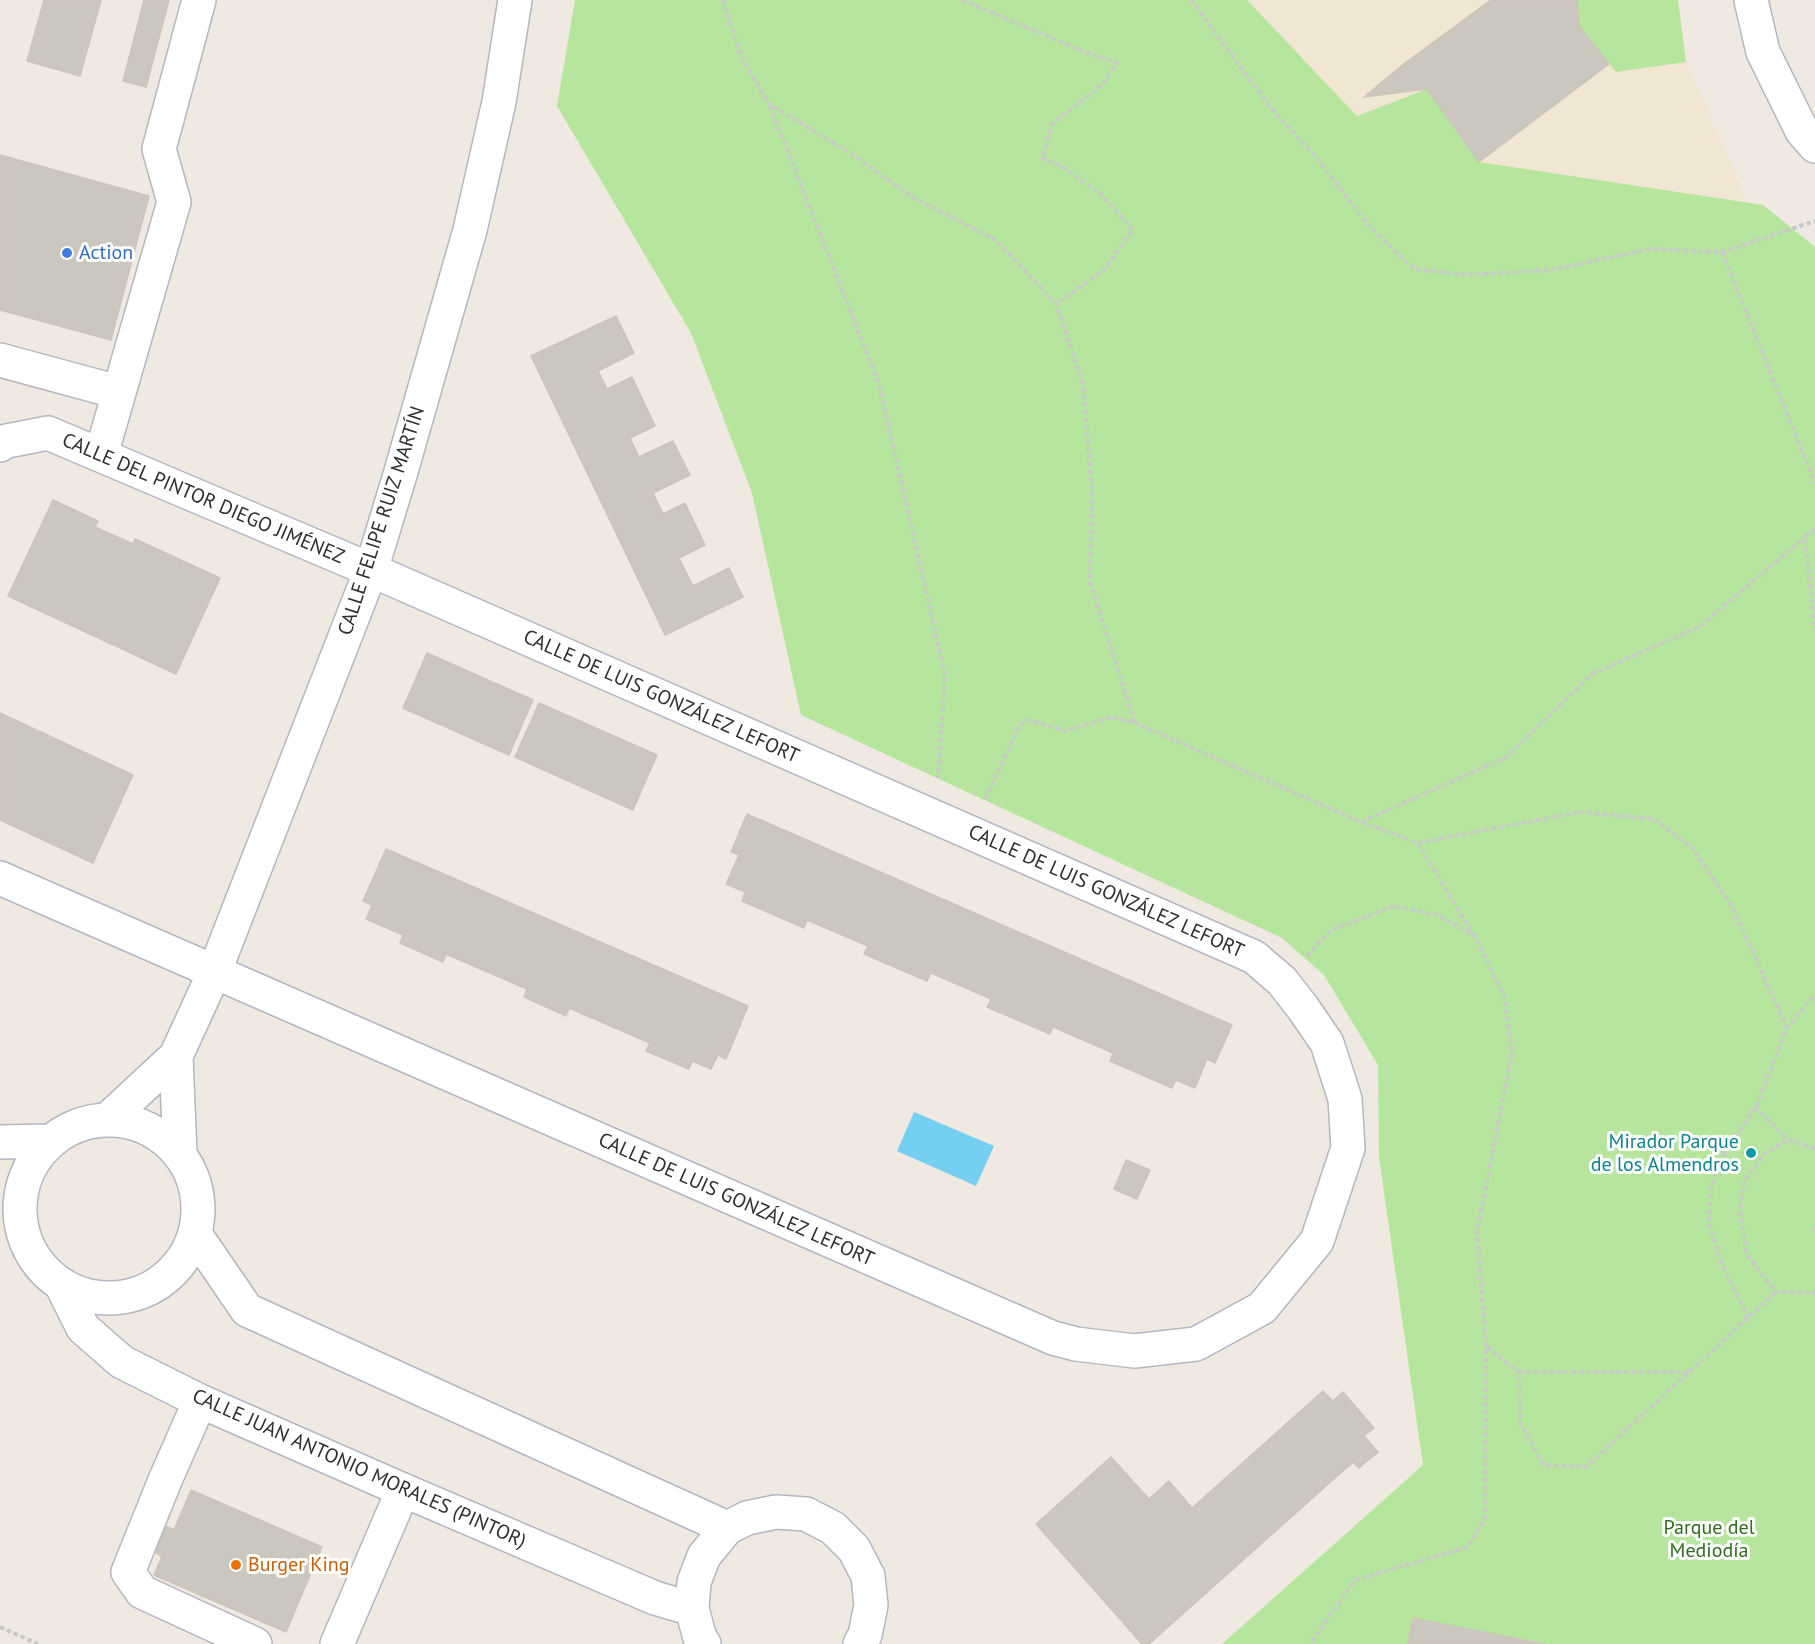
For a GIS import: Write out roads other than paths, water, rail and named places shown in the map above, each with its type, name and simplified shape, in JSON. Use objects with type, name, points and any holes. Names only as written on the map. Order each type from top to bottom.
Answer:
[{"type":"street","points":[[100,455],[174,202],[159,148],[199,0]]},
{"type":"street","name":"CALLE FELIPE RUIZ MARTÍN","points":[[107,1120],[176,1056],[214,973],[371,570],[470,230],[499,102],[515,0]]},
{"type":"street","points":[[1751,0],[1763,52],[1802,132],[1815,146]]},
{"type":"street","points":[[0,360],[118,392]]},
{"type":"street","name":"CALLE DEL PINTOR DIEGO JIMÉNEZ","points":[[0,445],[2,442],[48,433],[371,570]]},
{"type":"street","name":"CALLE DE LUIS GONZÁLEZ LEFORT","points":[[214,973],[1053,1338],[1076,1344],[1134,1351],[1196,1344],[1262,1308],[1317,1241],[1348,1148],[1345,1099],[1327,1043],[1282,981],[1254,957],[371,570]]},
{"type":"street","points":[[0,878],[214,973]]},
{"type":"street","name":"CALLE FELIPE RUIZ MARTÍN","points":[[176,1056],[180,1154]]},
{"type":"street","points":[[107,1120],[135,1123],[160,1135],[180,1154],[193,1179],[198,1207],[195,1234],[183,1260],[164,1280],[140,1293],[113,1298],[86,1295],[61,1284],[42,1269],[22,1230],[10,1198],[23,1183],[34,1160],[50,1141],[77,1125],[107,1120]]},
{"type":"street","points":[[0,1142],[50,1141]]},
{"type":"street","points":[[195,1234],[247,1310],[727,1528]]},
{"type":"street","name":"CALLE JUAN ANTONIO MORALES (PINTOR)","points":[[61,1284],[83,1328],[122,1362],[200,1401],[403,1490],[655,1598],[692,1609]]},
{"type":"street","points":[[200,1401],[128,1572],[142,1592],[255,1644]]},
{"type":"street","points":[[337,1644],[403,1490]]},
{"type":"street","points":[[704,1644],[700,1638],[692,1609],[694,1582],[704,1556],[727,1528],[747,1518],[776,1512],[806,1515],[833,1528],[854,1548],[868,1576],[871,1605],[865,1635],[860,1644]]},
{"type":"water","points":[[914,1112],[994,1146],[976,1186],[897,1151]]},
{"type":"place","name":"Action","points":[[67,253]]},
{"type":"place","name":"Mirador Parque de los Almendros","points":[[1751,1153]]},
{"type":"place","name":"Burger King","points":[[236,1565]]},
{"type":"park label","name":"Parque del Mediodía","points":[[1709,1540]]}]
